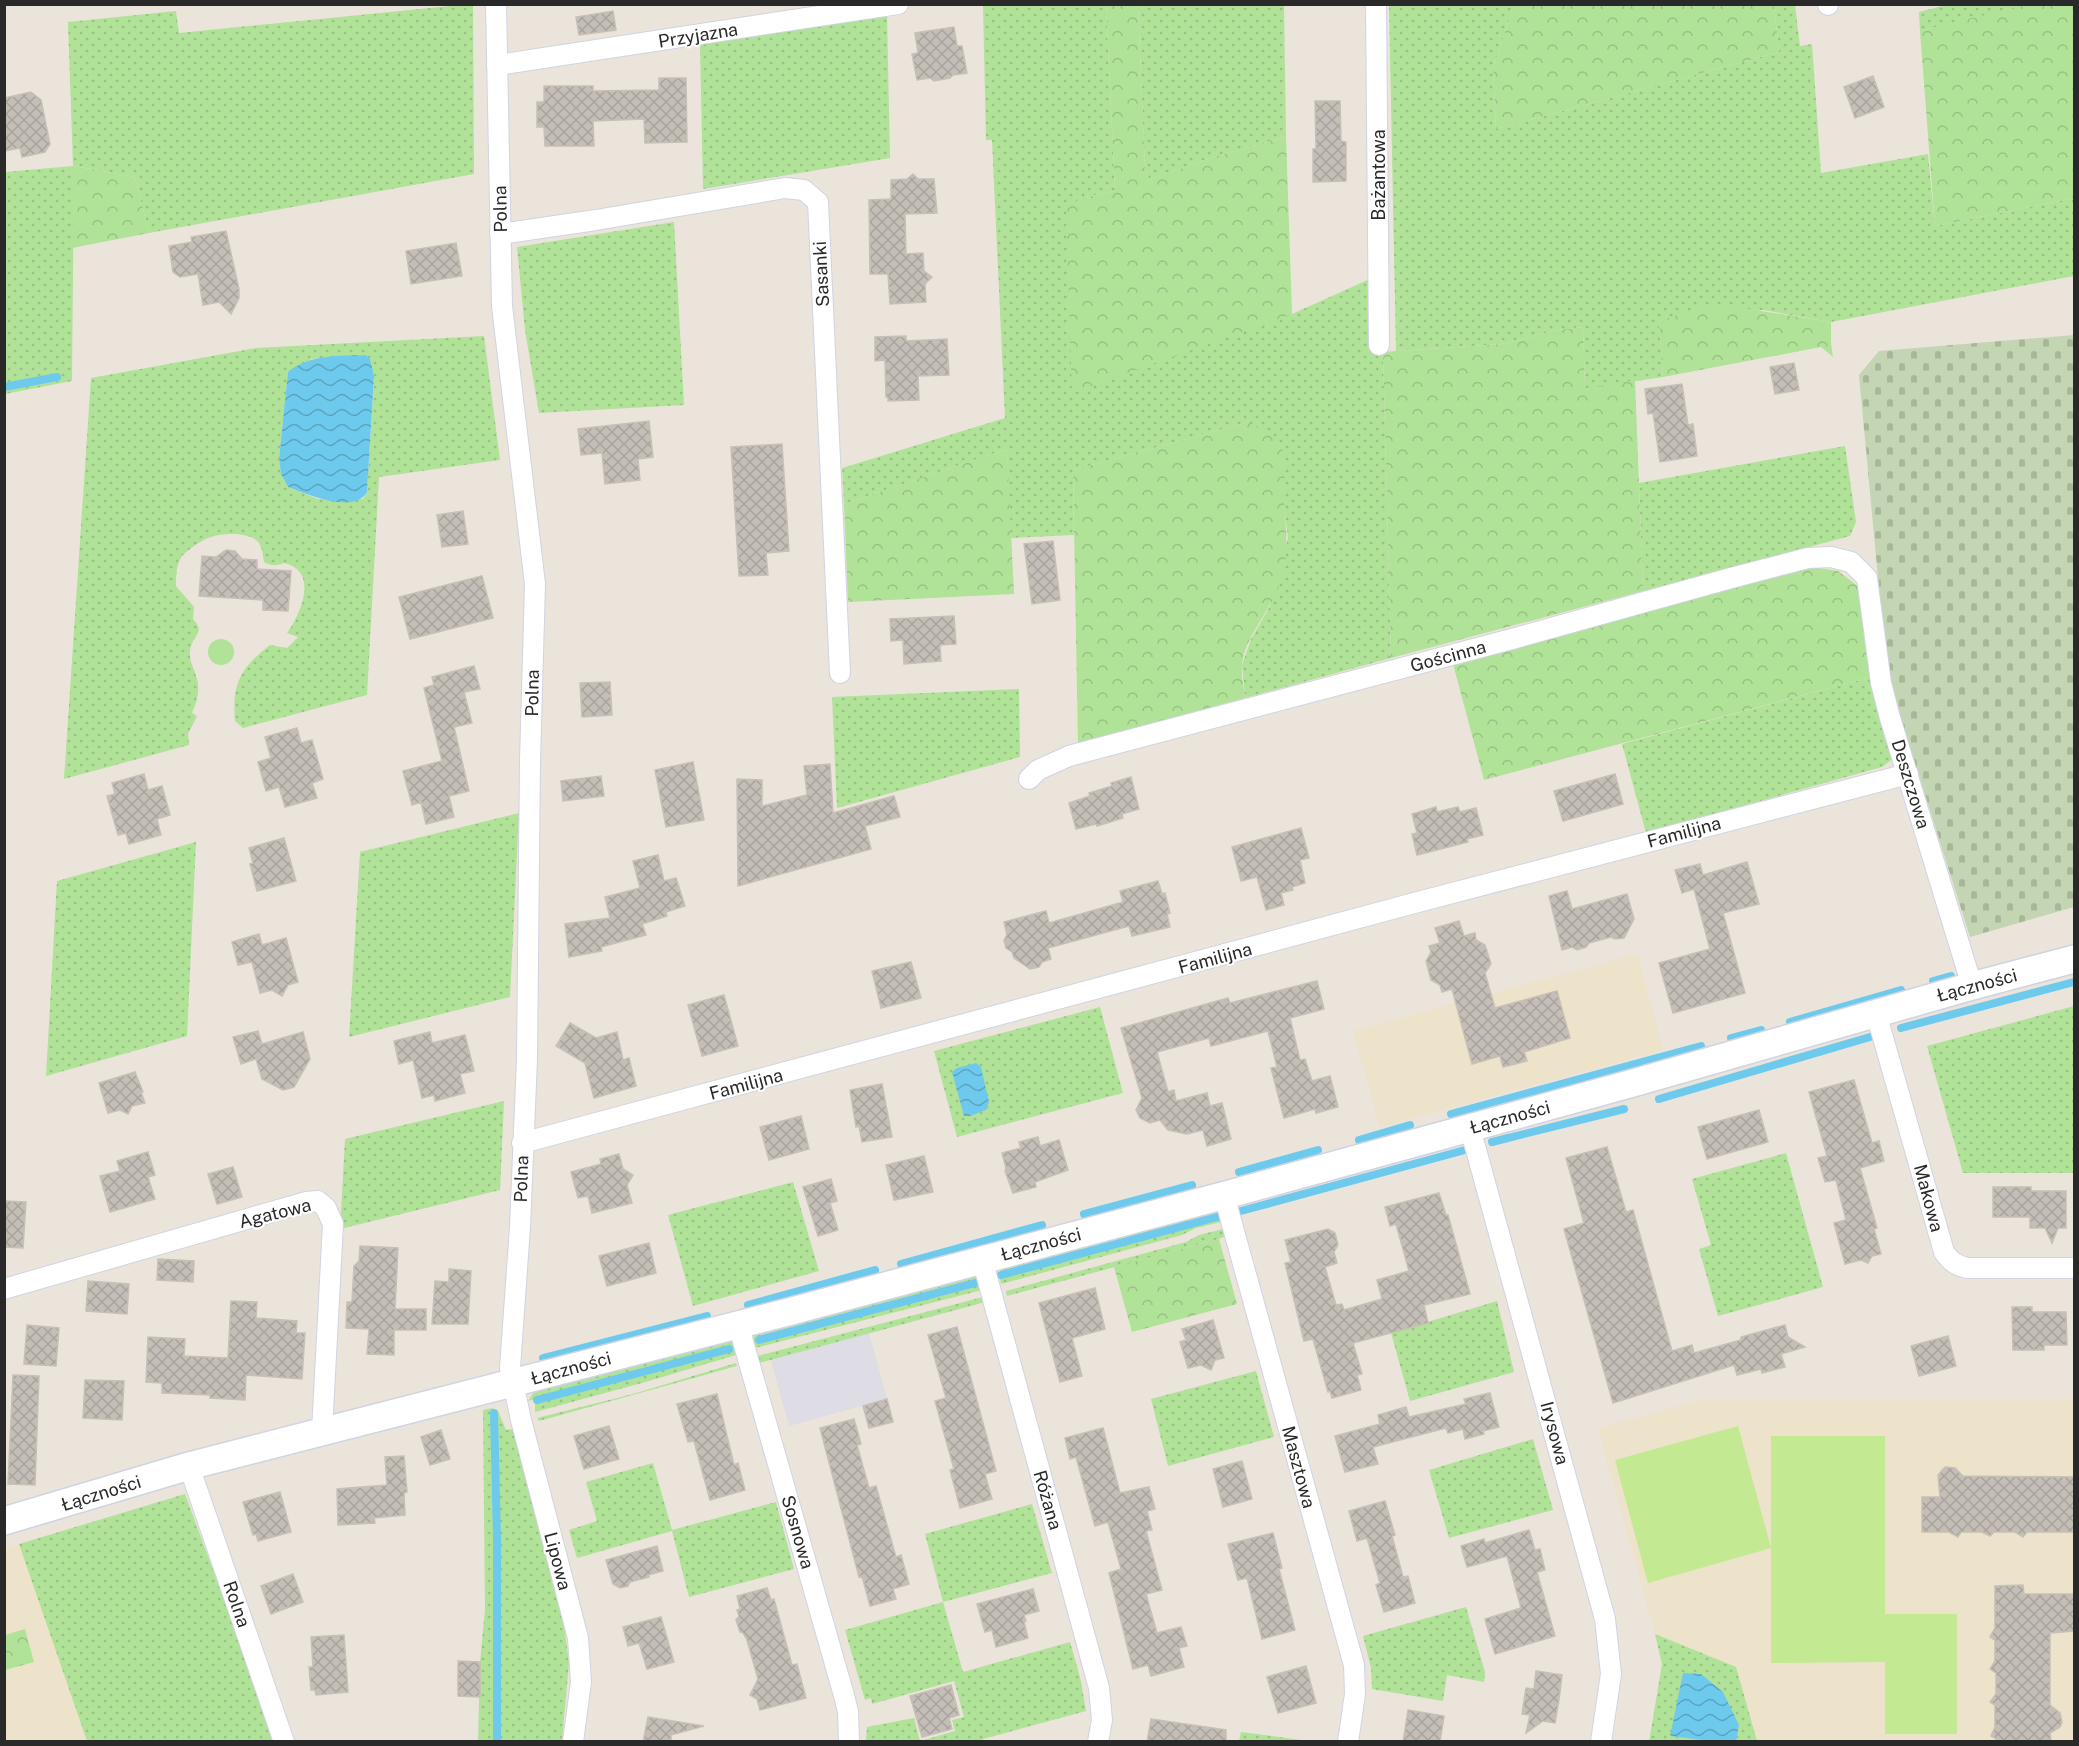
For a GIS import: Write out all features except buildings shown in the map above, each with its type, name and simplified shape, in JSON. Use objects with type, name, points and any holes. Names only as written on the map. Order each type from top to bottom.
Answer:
[{"type":"street","name":"Polna","points":[[496,4],[502,306],[535,584],[530,761],[527,1059],[520,1227],[510,1368],[512,1383]]},
{"type":"street","name":"Przyjazna","points":[[497,65],[898,4]]},
{"type":"street","name":"Bażantowa","points":[[1376,4],[1379,345]]},
{"type":"street","name":"Sasanki","points":[[500,234],[785,188],[804,190],[818,202],[840,673]]},
{"type":"street","name":"Gościnna","points":[[1029,780],[1038,770],[1069,756],[1808,558],[1831,557],[1851,562],[1867,579]]},
{"type":"street","name":"Deszczowa","points":[[1867,579],[1881,683],[1972,986]]},
{"type":"street","name":"Familijna","points":[[522,1143],[1418,902],[1908,774]]},
{"type":"street","name":"Łączności","points":[[4,1521],[189,1466],[1224,1195],[2074,959]]},
{"type":"street","name":"Makowa","points":[[1876,1013],[1944,1252],[1948,1258],[1955,1264],[1967,1268],[2074,1268]]},
{"type":"street","name":"Irysowa","points":[[1470,1128],[1605,1619],[1611,1674],[1601,1742]]},
{"type":"street","name":"Masztowa","points":[[1224,1195],[1354,1665],[1355,1694],[1348,1742]]},
{"type":"street","name":"Agatowa","points":[[4,1289],[306,1202],[318,1201],[326,1208],[333,1224],[322,1431]]},
{"type":"street","name":"Różana","points":[[982,1259],[1099,1688],[1102,1720],[1098,1742]]},
{"type":"street","name":"Sosnowa","points":[[738,1324],[845,1699],[849,1742]]},
{"type":"street","name":"Lipowa","points":[[512,1383],[578,1638],[581,1682],[573,1742]]},
{"type":"street","name":"Rolna","points":[[189,1466],[284,1742]]},
{"type":"shaded area","points":[[1638,954],[1663,1050],[1380,1127],[1353,1031]]},
{"type":"shaded area","points":[[869,1333],[887,1399],[789,1426],[771,1360]]},
{"type":"shaded area","points":[[1705,1399],[2074,1399],[2074,1741],[1757,1741],[1736,1667],[1655,1634],[1598,1428]]},
{"type":"shaded area","points":[[19,1544],[87,1741],[5,1742],[5,1548]]},
{"type":"green space","points":[[1524,4],[1774,5],[1779,52],[1496,129],[1493,68],[1510,17]]},
{"type":"green space","points":[[2029,4],[2074,5],[2074,198],[1935,226],[1920,31]]},
{"type":"green space","points":[[473,5],[474,174],[149,233],[135,177],[74,166],[72,381],[5,394],[5,172],[73,166],[68,22],[176,11],[179,33]]},
{"type":"green space","points":[[983,5],[1106,5],[1115,191],[1080,198],[1292,314],[1372,278],[1383,352],[1391,658],[1245,698],[1242,665],[1251,639],[1270,606],[1288,538],[1284,506],[1249,422],[1073,470],[1074,535],[1010,538],[1007,449],[844,504],[842,468],[1005,418],[992,140],[986,140]]},
{"type":"green space","points":[[1106,5],[1138,5],[1145,171],[1150,180],[1210,158],[1286,137],[1292,314],[1072,393],[1066,210],[1080,198],[1115,191]]},
{"type":"green space","points":[[1138,5],[1284,5],[1286,137],[1210,158],[1150,180],[1145,171]]},
{"type":"green space","points":[[1389,5],[1524,5],[1510,17],[1493,68],[1496,129],[1779,52],[1774,5],[1795,5],[1800,46],[1812,44],[1821,173],[1928,154],[1935,226],[2074,198],[2074,276],[1831,322],[1763,310],[1659,321],[1663,377],[1585,389],[1583,327],[1557,330],[1502,344],[1396,351]]},
{"type":"green space","points":[[1946,5],[2029,5],[1920,31],[1919,12]]},
{"type":"green space","points":[[887,16],[890,158],[703,189],[700,44]]},
{"type":"green space","points":[[73,166],[135,177],[149,233],[72,248]]},
{"type":"green space","points":[[674,222],[684,405],[539,413],[525,330],[517,247]]},
{"type":"green space","points":[[1730,306],[1831,322],[1833,357],[1821,347],[1663,377],[1659,321],[1699,308]]},
{"type":"green space","points":[[1583,327],[1585,389],[1635,380],[1643,591],[1391,658],[1383,352],[1502,344],[1557,330]]},
{"type":"green space","points":[[2074,335],[2074,907],[1970,937],[1887,674],[1859,375],[1879,351]]},
{"type":"green space","points":[[484,336],[500,460],[379,477],[367,695],[243,728],[235,721],[237,687],[251,661],[270,645],[287,648],[298,637],[287,633],[301,605],[304,584],[295,568],[284,563],[274,565],[264,562],[259,543],[253,538],[235,534],[216,536],[204,540],[183,555],[177,570],[176,586],[194,607],[193,619],[199,628],[190,652],[198,690],[192,713],[197,716],[188,734],[189,745],[64,779],[91,378],[256,348]],"holes":[[[366,355],[374,376],[367,492],[363,499],[318,499],[288,487],[281,474],[279,458],[288,372],[312,359]]]},
{"type":"green space","points":[[1249,422],[1276,438],[1283,452],[1286,550],[1283,571],[1276,593],[1244,655],[1242,674],[1245,698],[1078,743],[1073,470]]},
{"type":"green space","points":[[1845,446],[1856,522],[1850,536],[1643,591],[1639,483]]},
{"type":"green space","points":[[1007,449],[1014,594],[848,602],[844,504]]},
{"type":"green space","points":[[1813,567],[1838,571],[1859,587],[1871,677],[1484,780],[1453,664]]},
{"type":"green space","points":[[221,639],[230,643],[234,652],[230,661],[221,665],[212,661],[208,652],[212,643]]},
{"type":"green space","points":[[1871,677],[1894,758],[1882,767],[1646,833],[1622,744]]},
{"type":"green space","points":[[1019,689],[1020,757],[837,808],[832,697]]},
{"type":"green space","points":[[519,813],[510,997],[349,1037],[360,852]]},
{"type":"green space","points":[[196,842],[187,1036],[46,1076],[57,881]]},
{"type":"green space","points":[[2074,1006],[2074,1173],[1963,1173],[1927,1046]]},
{"type":"green space","points":[[1100,1007],[1123,1093],[957,1137],[934,1051]]},
{"type":"green space","points":[[504,1101],[500,1190],[340,1229],[345,1139]]},
{"type":"green space","points":[[1786,1153],[1823,1287],[1718,1316],[1699,1249],[1711,1245],[1692,1179]]},
{"type":"green space","points":[[793,1182],[819,1271],[693,1306],[668,1215]]},
{"type":"green space","points":[[1216,1210],[1221,1222],[1196,1228],[1182,1235],[1001,1284],[999,1274],[1002,1267]]},
{"type":"green space","points":[[1223,1229],[1226,1236],[1219,1239],[1007,1296],[1006,1291],[1186,1242],[1199,1235]]},
{"type":"green space","points":[[1219,1239],[1237,1304],[1132,1332],[1114,1267]]},
{"type":"green space","points":[[974,1274],[979,1278],[982,1290],[755,1348],[753,1339],[756,1332]]},
{"type":"green space","points":[[983,1297],[984,1302],[978,1304],[759,1363],[757,1356]]},
{"type":"green space","points":[[1497,1301],[1514,1372],[1410,1401],[1391,1333]]},
{"type":"green space","points":[[731,1338],[736,1355],[535,1412],[535,1399],[528,1401],[535,1391]]},
{"type":"green space","points":[[736,1363],[737,1366],[539,1421],[537,1418],[633,1394]]},
{"type":"green space","points":[[1256,1371],[1274,1437],[1168,1466],[1151,1399]]},
{"type":"green space","points":[[492,1408],[498,1411],[506,1430],[513,1429],[563,1617],[569,1663],[562,1741],[478,1742],[480,1662],[485,1609],[483,1410]]},
{"type":"green space","points":[[1738,1426],[1771,1548],[1648,1583],[1615,1460]]},
{"type":"green space","points":[[1771,1436],[1885,1436],[1885,1614],[1957,1614],[1957,1734],[1885,1734],[1885,1662],[1771,1663]]},
{"type":"green space","points":[[1533,1439],[1553,1510],[1449,1538],[1429,1470]]},
{"type":"green space","points":[[653,1463],[672,1530],[776,1502],[794,1569],[689,1597],[672,1531],[577,1558],[569,1530],[597,1521],[586,1482]]},
{"type":"green space","points":[[185,1494],[276,1741],[87,1741],[19,1544]]},
{"type":"green space","points":[[1032,1504],[1052,1573],[943,1602],[925,1534]]},
{"type":"green space","points":[[943,1602],[963,1672],[1070,1642],[1081,1681],[1086,1711],[982,1741],[920,1741],[955,1731],[952,1720],[964,1717],[954,1681],[872,1704],[871,1698],[865,1700],[845,1630]]},
{"type":"green space","points":[[1466,1607],[1485,1672],[1484,1682],[1447,1675],[1443,1701],[1372,1689],[1371,1668],[1363,1636]]},
{"type":"green space","points":[[25,1629],[34,1662],[5,1670],[5,1635]]},
{"type":"green space","points":[[1655,1634],[1736,1667],[1757,1741],[1649,1742],[1662,1664]]},
{"type":"green space","points":[[914,1718],[920,1741],[866,1741],[867,1727]]},
{"type":"green space","points":[[1241,1732],[1309,1741],[1239,1741]]},
{"type":"water","points":[[366,355],[370,359],[374,376],[367,492],[361,499],[341,502],[318,498],[288,487],[281,474],[279,458],[288,372],[315,359]]},
{"type":"water","points":[[976,1063],[981,1067],[989,1102],[986,1110],[964,1116],[952,1072],[957,1068]]},
{"type":"water","points":[[1683,1673],[1701,1674],[1723,1692],[1739,1725],[1736,1741],[1711,1741],[1670,1736]]},
{"type":"waterway","points":[[4,387],[57,377]]},
{"type":"waterway","points":[[1933,981],[1951,976]]},
{"type":"waterway","points":[[1901,1028],[2074,982]]},
{"type":"waterway","points":[[1790,1022],[1901,990]]},
{"type":"waterway","points":[[1731,1038],[1761,1030]]},
{"type":"waterway","points":[[1659,1099],[1870,1037]]},
{"type":"waterway","points":[[1451,1114],[1701,1046]]},
{"type":"waterway","points":[[1492,1142],[1624,1109]]},
{"type":"waterway","points":[[1359,1140],[1410,1125]]},
{"type":"waterway","points":[[1239,1172],[1318,1150]]},
{"type":"waterway","points":[[1241,1211],[1465,1150]]},
{"type":"waterway","points":[[1084,1214],[1192,1185]]},
{"type":"waterway","points":[[1001,1275],[1217,1217]]},
{"type":"waterway","points":[[901,1264],[1042,1225]]},
{"type":"waterway","points":[[748,1305],[875,1270]]},
{"type":"waterway","points":[[759,1340],[975,1283]]},
{"type":"waterway","points":[[543,1358],[707,1316]]},
{"type":"waterway","points":[[537,1400],[729,1349]]},
{"type":"waterway","points":[[494,1413],[497,1539],[497,1742]]}]
